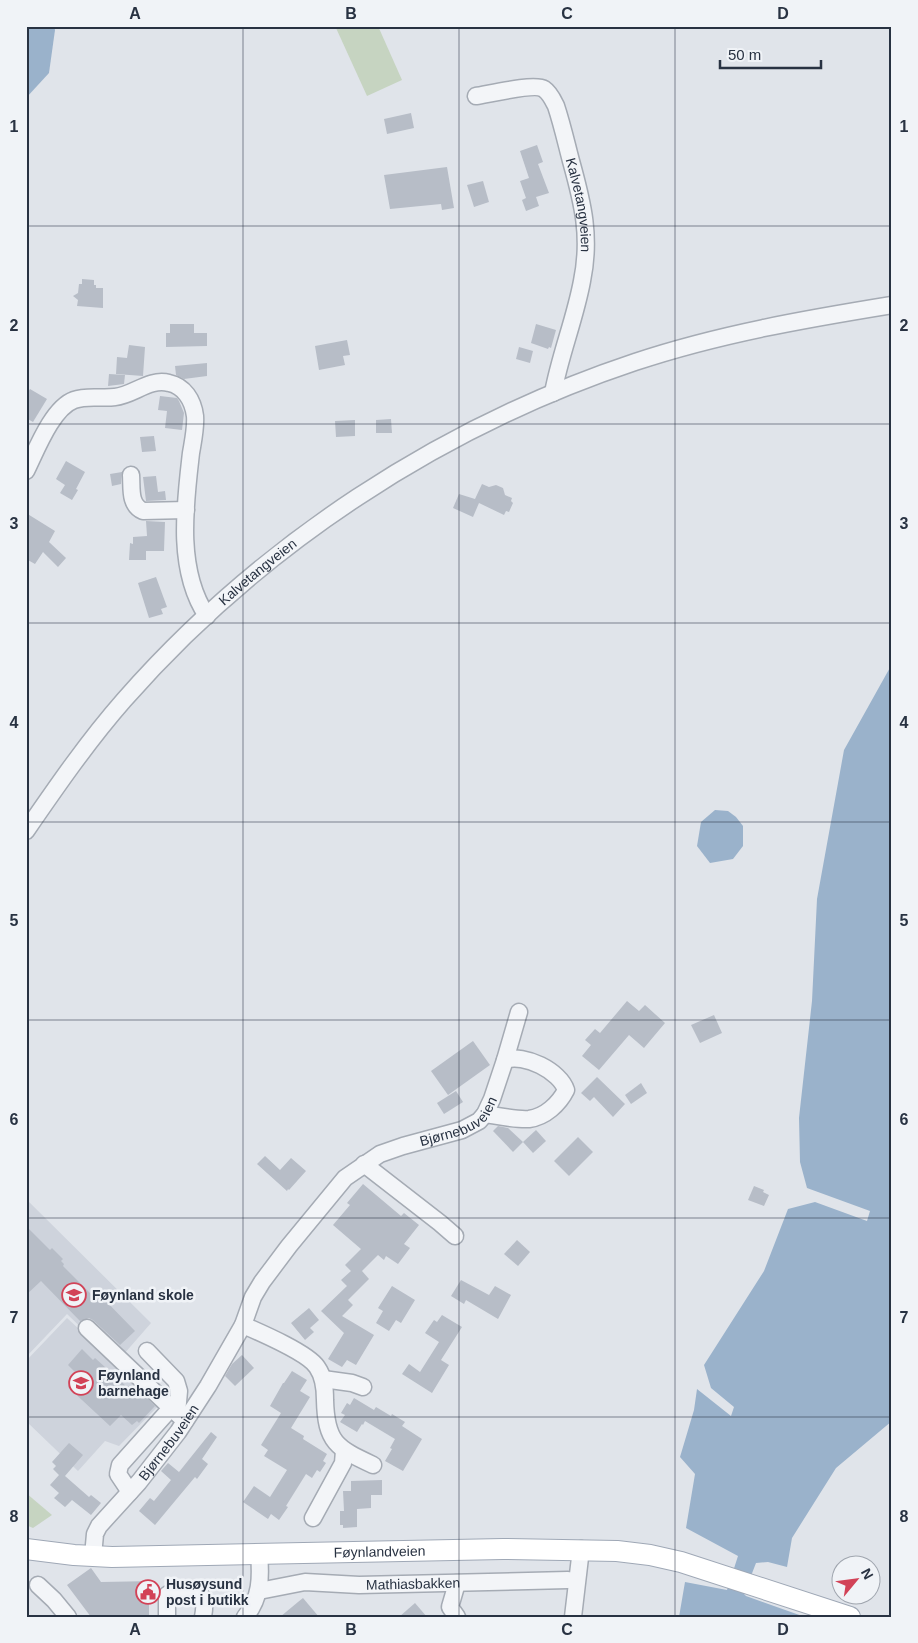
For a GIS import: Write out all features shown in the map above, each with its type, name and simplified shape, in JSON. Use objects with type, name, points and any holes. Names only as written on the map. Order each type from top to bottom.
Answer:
[{"type":"main road","name":"Føynlandveien","points":[[26,1549],[93,1556],[581,1549],[650,1554],[730,1577],[850,1617]]},
{"type":"street","name":"Kalvetangveien","points":[[476,96],[533,87],[544,89],[556,106],[580,193],[586,230],[585,264],[578,302],[557,372],[554,393]]},
{"type":"street","name":"Kalvetangveien","points":[[26,831],[81,753],[124,700],[207,616],[277,556],[385,480],[462,436],[554,393],[637,361],[752,330],[892,305]]},
{"type":"street","points":[[26,471],[55,416],[72,400],[121,397],[148,384],[158,382],[167,382],[179,386],[190,399],[195,415],[186,510],[188,566],[192,581],[207,616]]},
{"type":"street","points":[[131,475],[132,499],[138,509],[143,511],[186,510]]},
{"type":"street","name":"Bjørnebuveien","points":[[93,1556],[95,1534],[99,1526],[130,1492],[178,1432],[178,1414],[208,1386],[243,1325],[262,1282],[289,1246],[345,1178],[364,1164],[380,1154],[403,1146],[462,1130],[478,1121],[485,1114],[505,1060],[519,1012]]},
{"type":"street","points":[[485,1114],[530,1119],[554,1107],[566,1090],[559,1077],[548,1070],[518,1058],[505,1060]]},
{"type":"street","points":[[364,1164],[455,1236]]},
{"type":"street","points":[[243,1325],[304,1356],[316,1365],[325,1382],[325,1421],[335,1441],[344,1451],[373,1465]]},
{"type":"street","points":[[87,1328],[178,1414]]},
{"type":"street","points":[[130,1492],[118,1474],[120,1465],[178,1414],[179,1391],[176,1381],[147,1352]]},
{"type":"street","points":[[323,1378],[363,1387]]},
{"type":"street","points":[[314,1518],[343,1463],[344,1451]]},
{"type":"street","points":[[573,1617],[581,1549]]},
{"type":"street","points":[[244,1617],[254,1603],[259,1591],[261,1576],[259,1554]]},
{"type":"street","name":"Mathiasbakken","points":[[259,1591],[305,1582],[359,1585],[568,1580]]},
{"type":"street","points":[[457,1583],[450,1607],[457,1617]]},
{"type":"street","points":[[38,1585],[68,1617]]},
{"type":"street","points":[[167,1617],[167,1595],[176,1591],[200,1594],[205,1606],[203,1617]]},
{"type":"shaded area","name":"Føynland skole","points":[[26,1199],[151,1323],[117,1362],[67,1314],[26,1357]]},
{"type":"shaded area","name":"Føynland barnehage","points":[[67,1318],[160,1404],[119,1446],[105,1441],[78,1471],[26,1421],[26,1361]]},
{"type":"green space","points":[[340,26],[378,26],[402,80],[367,96],[336,28]]},
{"type":"green space","points":[[26,1493],[52,1515],[33,1528],[26,1525]]},
{"type":"water","points":[[26,26],[54,26],[55,30],[49,73],[26,98]]},
{"type":"water","points":[[892,664],[892,1421],[836,1468],[792,1538],[787,1567],[768,1562],[756,1563],[744,1594],[805,1617],[679,1617],[685,1582],[727,1590],[738,1556],[686,1528],[695,1474],[680,1457],[694,1410],[697,1389],[731,1416],[734,1407],[711,1388],[704,1365],[764,1271],[788,1209],[815,1202],[867,1221],[870,1211],[807,1188],[800,1162],[799,1118],[812,1001],[817,899],[844,750]]},
{"type":"water","points":[[715,810],[728,811],[743,826],[743,846],[733,859],[710,863],[697,846],[701,822]]},
{"type":"building","points":[[411,113],[414,128],[387,134],[384,119]]},
{"type":"building","points":[[537,145],[543,162],[538,164],[549,193],[536,197],[539,206],[526,211],[522,200],[526,198],[520,181],[529,178],[520,151]]},
{"type":"building","points":[[447,167],[454,208],[442,210],[441,204],[390,209],[384,175]]},
{"type":"building","points":[[483,181],[489,202],[474,207],[467,185]]},
{"type":"building","points":[[82,279],[94,280],[96,288],[103,288],[103,308],[77,306],[78,300],[73,296],[78,293],[79,284],[82,284]]},
{"type":"building","points":[[170,324],[194,324],[194,333],[207,333],[207,346],[166,347],[166,333],[170,333]]},
{"type":"building","points":[[536,324],[556,330],[551,348],[549,347],[548,349],[531,343]]},
{"type":"building","points":[[347,340],[350,355],[343,356],[345,365],[319,370],[315,346]]},
{"type":"building","points":[[129,345],[145,347],[143,376],[116,374],[117,357],[127,358]]},
{"type":"building","points":[[519,347],[533,351],[530,363],[516,359]]},
{"type":"building","points":[[207,363],[207,376],[184,379],[176,375],[175,366]]},
{"type":"building","points":[[109,374],[125,375],[124,384],[108,386]]},
{"type":"building","points":[[30,389],[47,399],[33,422],[26,418],[26,395]]},
{"type":"building","points":[[160,396],[177,398],[179,401],[184,413],[182,430],[165,428],[167,411],[158,410]]},
{"type":"building","points":[[391,419],[392,433],[376,433],[376,420]]},
{"type":"building","points":[[355,420],[355,436],[336,437],[335,421]]},
{"type":"building","points":[[154,436],[156,451],[142,452],[140,437]]},
{"type":"building","points":[[66,461],[85,472],[72,500],[60,493],[65,485],[56,479]]},
{"type":"building","points":[[122,472],[121,484],[112,486],[110,474]]},
{"type":"building","points":[[156,476],[158,492],[165,491],[166,500],[146,501],[143,477]]},
{"type":"building","points":[[482,484],[489,487],[496,485],[503,488],[505,495],[512,498],[511,501],[513,503],[509,512],[506,511],[504,515],[479,503],[473,517],[453,508],[459,494],[475,499]]},
{"type":"building","points":[[26,513],[55,531],[49,542],[66,558],[58,567],[43,552],[35,564],[26,559]]},
{"type":"building","points":[[146,521],[165,522],[164,551],[146,551],[146,560],[129,560],[130,543],[133,544],[133,537],[147,536]]},
{"type":"building","points":[[156,577],[167,607],[161,609],[163,614],[149,618],[138,583]]},
{"type":"building","points":[[627,1001],[639,1011],[645,1005],[665,1023],[644,1048],[629,1035],[599,1070],[582,1056],[591,1045],[585,1040],[595,1029],[600,1033]]},
{"type":"building","points":[[714,1015],[722,1033],[700,1043],[691,1025]]},
{"type":"building","points":[[473,1041],[490,1065],[448,1095],[431,1071]]},
{"type":"building","points":[[597,1077],[625,1104],[613,1117],[594,1097],[590,1101],[581,1093]]},
{"type":"building","points":[[641,1083],[647,1093],[631,1104],[625,1095]]},
{"type":"building","points":[[456,1091],[463,1102],[444,1114],[437,1103]]},
{"type":"building","points":[[498,1126],[508,1128],[523,1142],[513,1152],[493,1131]]},
{"type":"building","points":[[536,1130],[546,1141],[533,1153],[523,1142]]},
{"type":"building","points":[[578,1137],[593,1152],[569,1176],[554,1161]]},
{"type":"building","points":[[265,1156],[280,1170],[291,1158],[306,1171],[287,1191],[257,1164]]},
{"type":"building","points":[[363,1184],[401,1216],[404,1213],[419,1225],[404,1244],[410,1248],[398,1264],[386,1256],[384,1260],[378,1255],[362,1271],[369,1279],[348,1300],[353,1305],[342,1316],[374,1335],[356,1365],[347,1360],[342,1367],[328,1359],[344,1333],[321,1311],[347,1286],[341,1280],[351,1271],[345,1265],[361,1249],[333,1225],[350,1205],[347,1203]]},
{"type":"building","points":[[754,1186],[764,1190],[763,1192],[769,1195],[764,1206],[748,1200]]},
{"type":"building","points":[[26,1226],[50,1250],[52,1248],[63,1259],[61,1261],[64,1264],[63,1266],[93,1296],[97,1292],[135,1331],[120,1345],[93,1320],[89,1318],[80,1321],[41,1281],[26,1295]]},
{"type":"building","points":[[517,1240],[530,1252],[518,1266],[504,1254]]},
{"type":"building","points":[[461,1280],[489,1295],[495,1286],[511,1295],[498,1319],[466,1300],[464,1304],[451,1296]]},
{"type":"building","points":[[392,1286],[415,1300],[401,1323],[396,1320],[389,1331],[376,1323],[383,1311],[378,1308]]},
{"type":"building","points":[[309,1308],[319,1320],[310,1328],[314,1332],[305,1340],[291,1323]]},
{"type":"building","points":[[442,1315],[462,1327],[441,1360],[449,1365],[432,1393],[402,1374],[409,1364],[420,1372],[439,1342],[425,1333],[434,1320],[437,1322]]},
{"type":"building","points":[[82,1349],[93,1360],[95,1358],[127,1387],[134,1391],[136,1388],[155,1406],[139,1423],[137,1421],[132,1425],[121,1415],[110,1426],[68,1387],[79,1376],[68,1365]]},
{"type":"building","points":[[242,1355],[254,1368],[235,1386],[225,1376],[232,1364]]},
{"type":"building","points":[[292,1371],[307,1380],[300,1391],[310,1397],[291,1428],[304,1436],[303,1439],[327,1454],[323,1461],[326,1463],[320,1472],[317,1470],[312,1478],[306,1474],[279,1520],[271,1514],[268,1519],[243,1502],[254,1486],[270,1497],[287,1470],[264,1456],[268,1450],[261,1445],[281,1413],[270,1406]]},
{"type":"building","points":[[354,1398],[374,1410],[376,1407],[391,1416],[392,1414],[405,1422],[402,1426],[422,1439],[403,1471],[385,1461],[395,1439],[365,1421],[357,1432],[340,1422],[345,1415],[341,1413],[347,1403],[350,1405]]},
{"type":"building","points":[[211,1432],[217,1437],[202,1459],[208,1464],[197,1479],[195,1477],[155,1525],[139,1511],[150,1498],[154,1501],[171,1480],[161,1471],[168,1463],[179,1472]]},
{"type":"building","points":[[69,1443],[83,1455],[65,1476],[89,1497],[91,1495],[101,1503],[91,1515],[72,1500],[65,1507],[54,1498],[59,1493],[50,1485],[59,1475],[53,1469],[56,1466],[52,1462]]},
{"type":"building","points":[[382,1480],[382,1495],[371,1495],[371,1508],[357,1509],[357,1527],[343,1528],[343,1525],[340,1525],[340,1511],[344,1511],[343,1491],[351,1491],[351,1481]]},
{"type":"building","points":[[91,1568],[101,1582],[155,1581],[155,1600],[149,1600],[149,1617],[91,1617],[67,1585]]},
{"type":"building","points":[[303,1598],[319,1617],[280,1617],[298,1602]]},
{"type":"building","points":[[415,1603],[427,1617],[399,1617]]},
{"type":"place","name":"Føynland skole","points":[[74,1295]]},
{"type":"place","name":"Føynland barnehage","points":[[81,1383]]},
{"type":"place","name":"Husøysund post i butikk","points":[[148,1592]]}]
